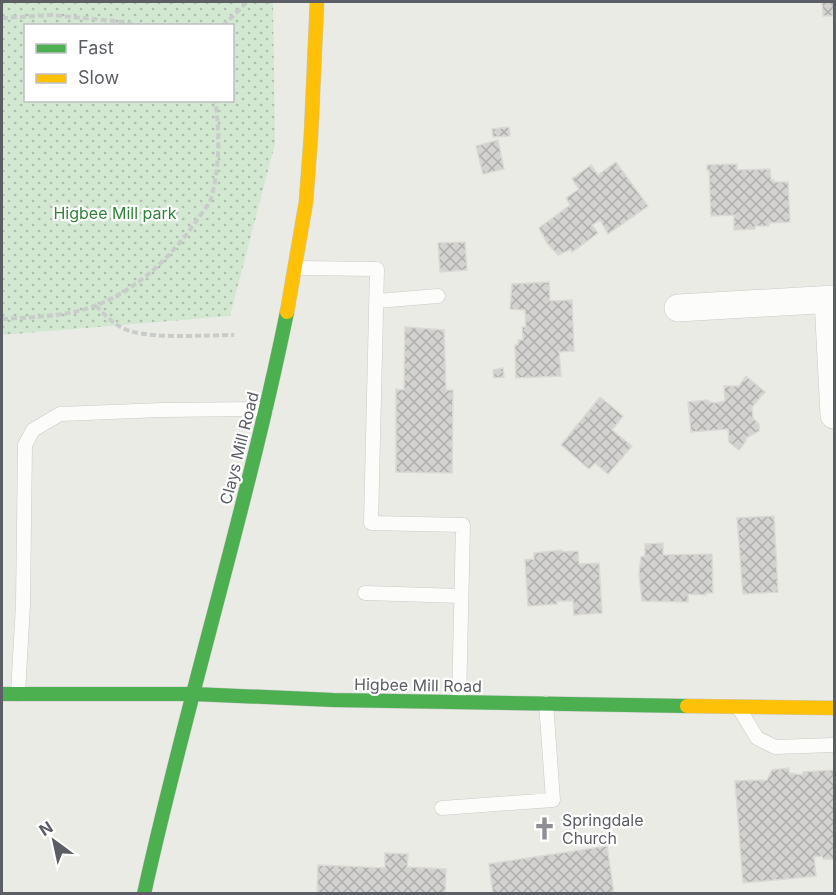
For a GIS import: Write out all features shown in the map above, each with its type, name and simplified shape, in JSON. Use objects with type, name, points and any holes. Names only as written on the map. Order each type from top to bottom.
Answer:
[{"type":"main road","name":"Clays Mill Road","points":[[144,894],[159,826],[266,409],[296,268],[312,129],[317,2]]},
{"type":"main road","name":"Higbee Mill Road","points":[[2,694],[193,694],[333,700],[834,708]]},
{"type":"street","points":[[678,308],[831,299],[834,415]]},
{"type":"lane","points":[[296,268],[377,269],[371,523],[463,525],[459,702]]},
{"type":"lane","points":[[377,301],[438,296]]},
{"type":"lane","points":[[18,694],[26,445],[33,430],[60,414],[266,409]]},
{"type":"lane","points":[[365,593],[461,596]]},
{"type":"lane","points":[[442,808],[553,800],[546,703]]},
{"type":"lane","points":[[739,706],[757,738],[776,747],[834,745]]},
{"type":"path","points":[[225,24],[247,2]]},
{"type":"path","points":[[2,18],[52,15],[130,24]]},
{"type":"path","points":[[2,319],[58,315],[96,306],[118,296],[156,268],[185,238],[209,202],[216,168],[219,124],[215,102]]},
{"type":"path","points":[[96,306],[128,331],[151,334],[234,335]]},
{"type":"green space","name":"Higbee Mill park","points":[[2,2],[273,2],[275,144],[230,316],[2,335]]},
{"type":"building","points":[[822,2],[834,2],[834,16],[823,16]]},
{"type":"building","points":[[509,127],[510,136],[493,137],[492,129]]},
{"type":"building","points":[[498,140],[504,169],[483,174],[476,146]]},
{"type":"building","points":[[616,162],[648,206],[608,234],[600,220],[592,225],[598,233],[572,252],[571,249],[558,255],[547,243],[539,228],[570,205],[566,198],[579,189],[572,179],[591,165],[598,175]]},
{"type":"building","points":[[737,164],[737,170],[770,169],[771,180],[788,182],[790,222],[769,223],[769,226],[755,226],[755,229],[734,230],[734,215],[711,216],[707,165]]},
{"type":"building","points":[[465,242],[467,270],[440,272],[438,243]]},
{"type":"building","points":[[549,282],[550,301],[572,300],[574,351],[559,352],[561,376],[516,378],[515,345],[518,345],[518,340],[523,340],[522,327],[526,327],[525,310],[510,309],[512,284]]},
{"type":"building","points":[[405,327],[444,330],[446,390],[453,390],[452,473],[396,472],[396,389],[404,390]]},
{"type":"building","points":[[503,368],[504,377],[494,378],[493,370]]},
{"type":"building","points":[[746,376],[765,392],[752,407],[753,418],[759,424],[759,431],[746,438],[739,450],[729,442],[728,429],[691,432],[688,402],[725,401],[724,386],[739,386]]},
{"type":"building","points":[[600,397],[623,416],[612,430],[632,446],[608,474],[595,463],[589,469],[561,445]]},
{"type":"building","points":[[774,516],[778,592],[743,594],[737,518]]},
{"type":"building","points":[[663,543],[663,555],[712,554],[713,593],[688,594],[688,602],[642,601],[639,574],[641,557],[645,556],[645,544]]},
{"type":"building","points":[[562,550],[562,552],[578,551],[579,564],[599,563],[602,613],[574,615],[573,601],[528,606],[525,560],[534,559],[534,553]]},
{"type":"building","points":[[789,768],[789,773],[802,775],[803,772],[834,770],[834,859],[814,857],[816,876],[743,883],[735,781],[767,780],[772,770]]},
{"type":"building","points":[[607,846],[614,894],[493,894],[489,864]]},
{"type":"building","points":[[385,853],[408,854],[407,867],[446,869],[445,894],[317,894],[318,865],[385,868]]},
{"type":"traffic: fast","points":[[144,894],[254,458],[287,312]]},
{"type":"traffic: fast","points":[[2,694],[193,694],[333,700],[687,706]]},
{"type":"traffic: slow","points":[[287,312],[306,202],[317,2]]},
{"type":"traffic: slow","points":[[687,706],[834,708]]},
{"type":"place","name":"Springdale Church","points":[[544,829]]}]
